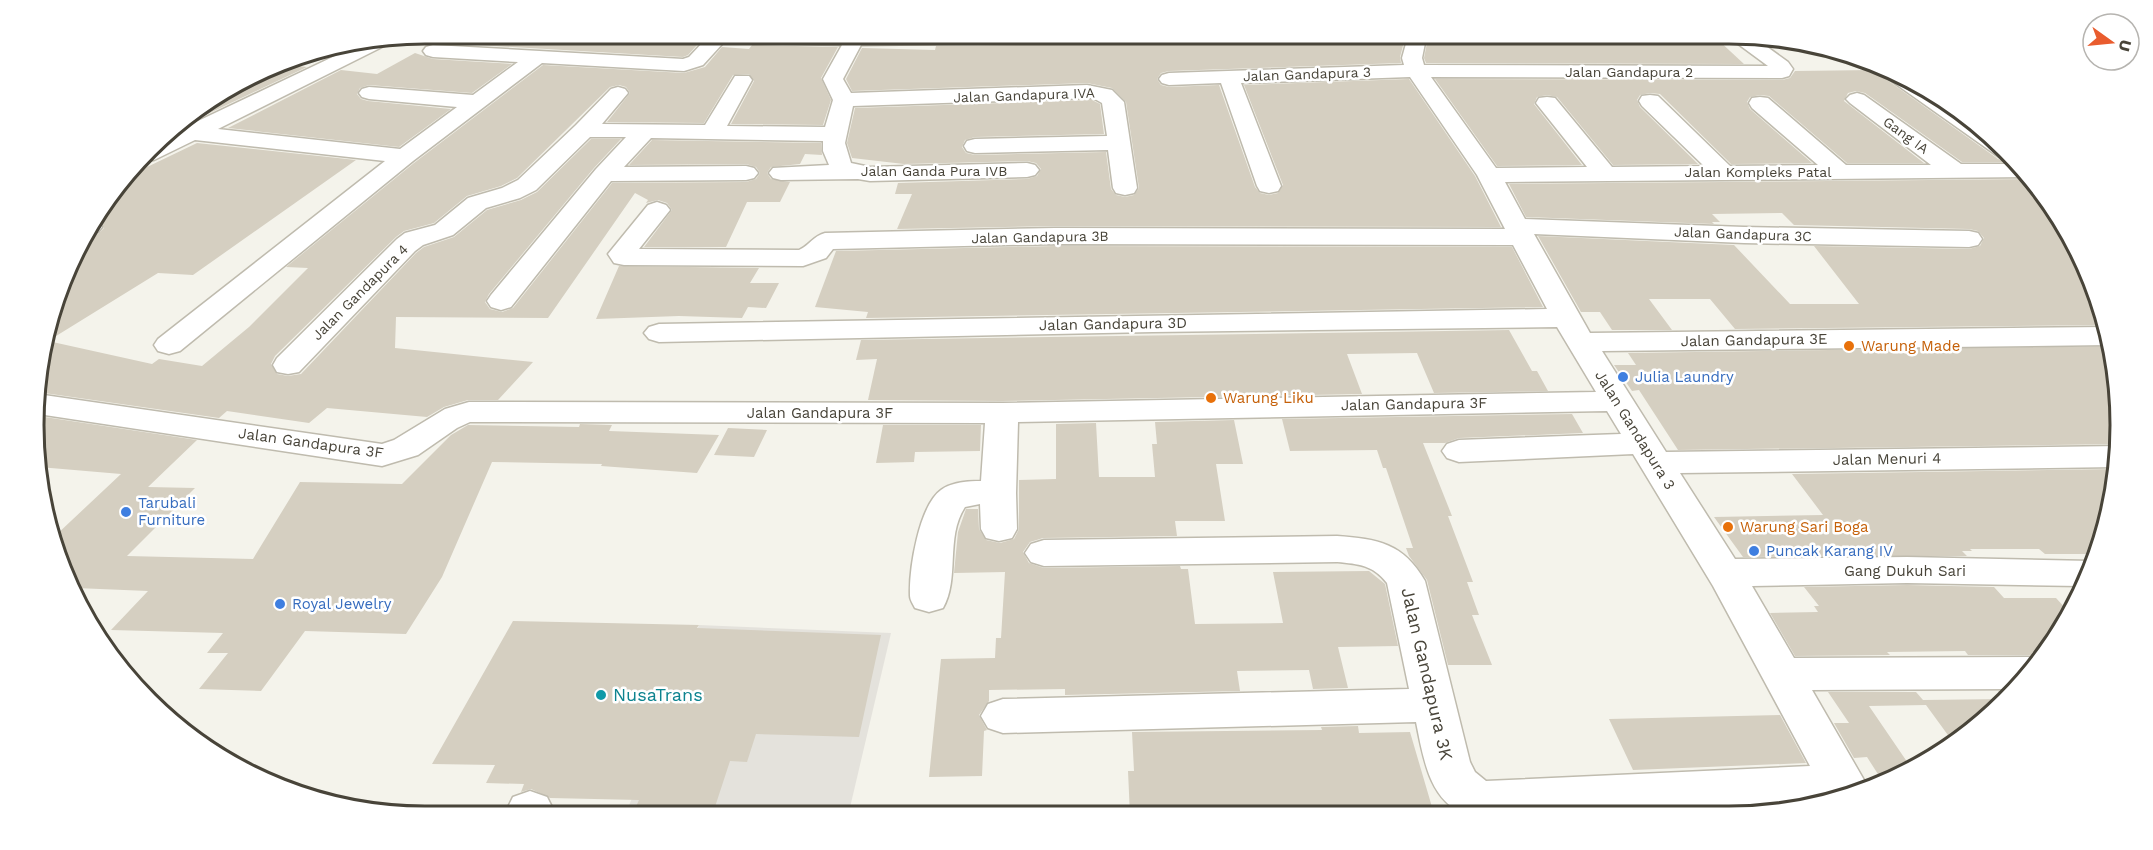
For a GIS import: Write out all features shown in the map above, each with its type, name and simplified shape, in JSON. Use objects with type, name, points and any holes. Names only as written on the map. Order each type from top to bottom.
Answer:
[{"type":"street","points":[[434,51],[684,64],[696,61],[712,43]]},
{"type":"street","points":[[584,130],[713,130],[835,134],[844,100],[833,79],[853,43]]},
{"type":"street","points":[[1416,43],[1412,58],[1416,71]]},
{"type":"street","name":"Jalan Gandapura 2","points":[[1416,71],[1782,72],[1783,69],[1750,44]]},
{"type":"street","points":[[164,147],[284,90],[364,49]]},
{"type":"street","points":[[169,345],[405,156],[537,57]]},
{"type":"street","name":"Jalan Gandapura 3","points":[[1169,79],[1416,71],[1489,175],[1574,330],[1724,573],[1845,788]]},
{"type":"street","points":[[1233,77],[1231,87],[1269,186]]},
{"type":"street","points":[[713,130],[742,80]]},
{"type":"street","points":[[248,87],[284,90]]},
{"type":"street","name":"Jalan Gandapura IVA","points":[[844,100],[1098,92],[1110,96],[1113,102],[1125,188]]},
{"type":"street","points":[[369,93],[477,102]]},
{"type":"street","name":"Jalan Gandapura 4","points":[[288,365],[406,245],[414,239],[444,231],[477,203],[520,190],[584,130],[618,93]]},
{"type":"street","name":"Gang IA","points":[[1857,99],[1955,171]]},
{"type":"street","points":[[1650,101],[1723,172]]},
{"type":"street","points":[[1547,103],[1604,173]]},
{"type":"street","points":[[1760,103],[1840,172]]},
{"type":"street","points":[[501,301],[604,174],[646,130]]},
{"type":"street","points":[[193,133],[405,156]]},
{"type":"street","name":"Jalan Ganda Pura IVB","points":[[835,134],[833,151],[837,162],[842,168],[856,172],[870,174],[1027,170]]},
{"type":"street","points":[[975,146],[1118,143]]},
{"type":"street","name":"Jalan Kompleks Patal","points":[[1489,175],[1955,171],[2008,165]]},
{"type":"street","points":[[781,173],[856,172]]},
{"type":"street","points":[[604,174],[746,173]]},
{"type":"street","name":"Jalan Gandapura 3B","points":[[657,210],[621,255],[624,257],[803,258],[817,252],[825,241],[1520,231]]},
{"type":"street","name":"Jalan Gandapura 3C","points":[[1520,231],[1969,239]]},
{"type":"street","name":"Jalan Gandapura 3D","points":[[659,333],[1153,323],[1574,330]]},
{"type":"street","name":"Jalan Gandapura 3E","points":[[1574,330],[2099,336]]},
{"type":"street","name":"Jalan Gandapura 3F","points":[[44,405],[382,455],[409,448],[451,417],[469,412],[1002,413],[1618,401]]},
{"type":"street","points":[[999,529],[998,493],[1002,413]]},
{"type":"street","name":"Jalan Menuri 4","points":[[1460,451],[2108,456]]},
{"type":"street","points":[[929,598],[944,507],[952,498],[962,494],[998,493]]},
{"type":"street","name":"Jalan Gandapura 3K","points":[[1044,553],[1337,549],[1380,555],[1394,564],[1406,581],[1432,705],[1454,780],[1467,795],[1479,801],[1845,788]]},
{"type":"street","name":"Gang Dukuh Sari","points":[[1724,573],[1907,570],[2079,573]]},
{"type":"street","points":[[1780,674],[2019,672]]},
{"type":"street","points":[[1003,716],[1432,705]]},
{"type":"shaded area","points":[[699,625],[891,633],[850,806],[629,806]]},
{"type":"building","points":[[480,43],[668,43],[697,45],[683,57],[477,45]]},
{"type":"building","points":[[1404,43],[1401,63],[1169,71],[1161,73],[1157,79],[1161,85],[1169,87],[1219,85],[1255,187],[1260,193],[1269,195],[1278,193],[1283,185],[1244,85],[1409,79],[1475,176],[1501,227],[1055,226],[897,229],[912,194],[895,194],[898,183],[1027,179],[1037,176],[1041,169],[1036,163],[1027,161],[904,164],[852,158],[847,143],[855,108],[1092,100],[1100,104],[1104,134],[975,137],[965,140],[962,147],[966,153],[975,155],[1106,152],[1111,189],[1116,195],[1125,197],[1134,195],[1139,188],[1126,102],[1112,88],[1087,83],[852,91],[846,79],[862,48],[935,50],[936,46]]},
{"type":"building","points":[[1427,43],[1721,43],[1744,64],[1426,63],[1424,58]]},
{"type":"building","points":[[752,45],[838,47],[821,78],[831,100],[823,125],[731,124],[754,81],[749,74],[733,75],[704,123],[607,122],[630,93],[626,87],[619,85],[610,87],[517,178],[501,186],[467,196],[434,223],[404,231],[396,237],[275,356],[271,364],[277,374],[288,376],[301,374],[416,253],[424,247],[454,237],[487,210],[521,200],[537,192],[591,139],[621,139],[489,294],[485,302],[490,309],[502,312],[513,308],[612,183],[746,182],[756,179],[760,173],[756,167],[746,164],[629,165],[652,140],[821,143],[822,155],[805,154],[800,164],[771,167],[767,173],[771,179],[790,182],[780,202],[747,202],[726,247],[644,247],[672,210],[667,203],[658,200],[646,203],[648,200],[635,193],[548,318],[396,317],[395,348],[533,362],[498,400],[468,400],[444,407],[427,417],[327,408],[309,423],[227,411],[219,418],[45,393],[53,342],[152,364],[159,359],[202,366],[249,327],[308,268],[286,267],[414,163],[543,65],[684,73],[705,67],[722,47],[749,49]]},
{"type":"building","points":[[415,53],[433,59],[512,64],[472,93],[369,85],[360,88],[357,94],[361,99],[368,101],[451,109],[399,147],[228,128],[341,70],[377,74]]},
{"type":"building","points":[[297,66],[307,67],[198,119],[256,83]]},
{"type":"building","points":[[1867,70],[1874,73],[2005,162],[1962,162],[1865,93],[1856,91],[1848,93],[1844,101],[1924,163],[1847,163],[1769,96],[1760,95],[1750,97],[1747,102],[1750,109],[1812,163],[1731,164],[1660,94],[1650,93],[1640,95],[1637,100],[1640,107],[1698,164],[1613,165],[1557,97],[1547,95],[1537,97],[1534,104],[1582,165],[1497,166],[1435,79],[1782,80],[1790,78],[1795,71]]},
{"type":"building","points":[[197,143],[356,160],[193,275],[158,273],[54,337],[64,302],[83,256],[95,234],[104,228],[101,224],[108,213],[143,168]]},
{"type":"building","points":[[2020,179],[2045,213],[2070,256],[2097,325],[1735,329],[1710,299],[1649,299],[1672,330],[1612,330],[1600,312],[1581,312],[1538,236],[1734,245],[1790,304],[1859,304],[1814,246],[1969,249],[1980,246],[1984,238],[1978,231],[1969,229],[1794,225],[1782,213],[1712,214],[1720,222],[1712,222],[1714,224],[1526,217],[1509,184]]},
{"type":"building","points":[[1055,246],[1512,247],[1543,307],[866,318],[868,312],[815,307],[836,251]]},
{"type":"building","points":[[619,266],[759,268],[750,283],[779,283],[766,308],[748,307],[742,318],[679,316],[596,319]]},
{"type":"building","points":[[1509,330],[1532,371],[1537,371],[1548,391],[1434,393],[1417,353],[1347,354],[1362,394],[1002,401],[868,400],[877,359],[856,360],[861,340]]},
{"type":"building","points":[[2101,346],[2109,400],[2109,444],[1678,450],[1639,390],[1632,391],[1614,365],[1636,365],[1628,353]]},
{"type":"building","points":[[1572,414],[1583,433],[1459,438],[1445,443],[1423,443],[1452,516],[1448,516],[1473,582],[1467,582],[1479,615],[1472,615],[1492,665],[1448,665],[1427,580],[1409,556],[1406,548],[1413,548],[1386,468],[1383,468],[1377,450],[1290,451],[1282,419]]},
{"type":"building","points":[[44,417],[197,440],[148,487],[195,488],[127,556],[253,559],[300,482],[402,484],[451,435],[468,425],[579,427],[580,424],[612,425],[609,431],[719,435],[697,473],[601,466],[602,464],[492,462],[442,577],[406,634],[305,631],[261,691],[199,689],[228,653],[207,653],[223,633],[111,630],[148,591],[80,588],[59,532],[121,474],[46,468]]},
{"type":"building","points":[[1234,420],[1243,464],[1216,464],[1225,521],[1175,521],[1177,536],[1043,538],[1030,542],[1023,552],[1029,563],[1044,568],[1180,566],[1181,569],[1188,569],[1195,624],[1283,623],[1273,572],[1369,571],[1385,584],[1398,646],[1338,647],[1348,688],[1313,689],[1309,670],[1237,671],[1240,691],[1065,695],[1065,689],[989,690],[989,701],[979,715],[987,730],[984,731],[982,776],[929,777],[941,659],[995,658],[996,638],[1001,638],[1005,572],[954,573],[958,532],[966,509],[978,509],[979,529],[986,540],[1000,543],[1014,539],[1019,529],[1019,480],[1056,479],[1056,424],[1096,423],[1099,477],[1155,477],[1152,444],[1157,444],[1155,422]]},
{"type":"building","points":[[883,425],[981,425],[980,451],[915,452],[914,462],[876,463]]},
{"type":"building","points":[[728,428],[767,430],[754,457],[714,455]]},
{"type":"building","points":[[2107,469],[2097,524],[2087,554],[2045,554],[2039,549],[1970,549],[1972,551],[1962,551],[1967,556],[1743,557],[1714,517],[1823,515],[1792,474]]},
{"type":"building","points":[[1907,585],[1994,587],[2004,598],[2056,598],[2063,606],[2032,656],[1968,655],[1965,651],[1795,656],[1770,613],[1818,612],[1814,606],[1819,606],[1804,587]]},
{"type":"building","points":[[513,621],[699,625],[697,628],[881,635],[859,737],[756,734],[747,762],[730,761],[715,806],[636,806],[639,800],[550,798],[531,789],[521,792],[524,784],[486,783],[495,765],[432,764]]},
{"type":"building","points":[[1828,692],[1916,692],[1923,700],[1994,699],[1949,736],[1926,705],[1869,706],[1907,762],[1879,775],[1867,757],[1854,758],[1834,723],[1849,723]]},
{"type":"building","points":[[1780,715],[1806,763],[1633,770],[1609,719]]},
{"type":"building","points":[[1358,726],[1359,733],[1410,732],[1432,806],[1130,806],[1128,771],[1134,771],[1132,732],[1322,730],[1321,727]]},
{"type":"place","name":"Warung Made","points":[[1849,346]]},
{"type":"place","name":"Julia Laundry","points":[[1623,377]]},
{"type":"place","name":"Warung Liku","points":[[1211,398]]},
{"type":"place","name":"Tarubali Furniture","points":[[126,512]]},
{"type":"place","name":"Warung Sari Boga","points":[[1728,527]]},
{"type":"place","name":"Puncak Karang IV","points":[[1754,551]]},
{"type":"place","name":"Royal Jewelry","points":[[280,604]]},
{"type":"place","name":"NusaTrans","points":[[601,695]]}]
